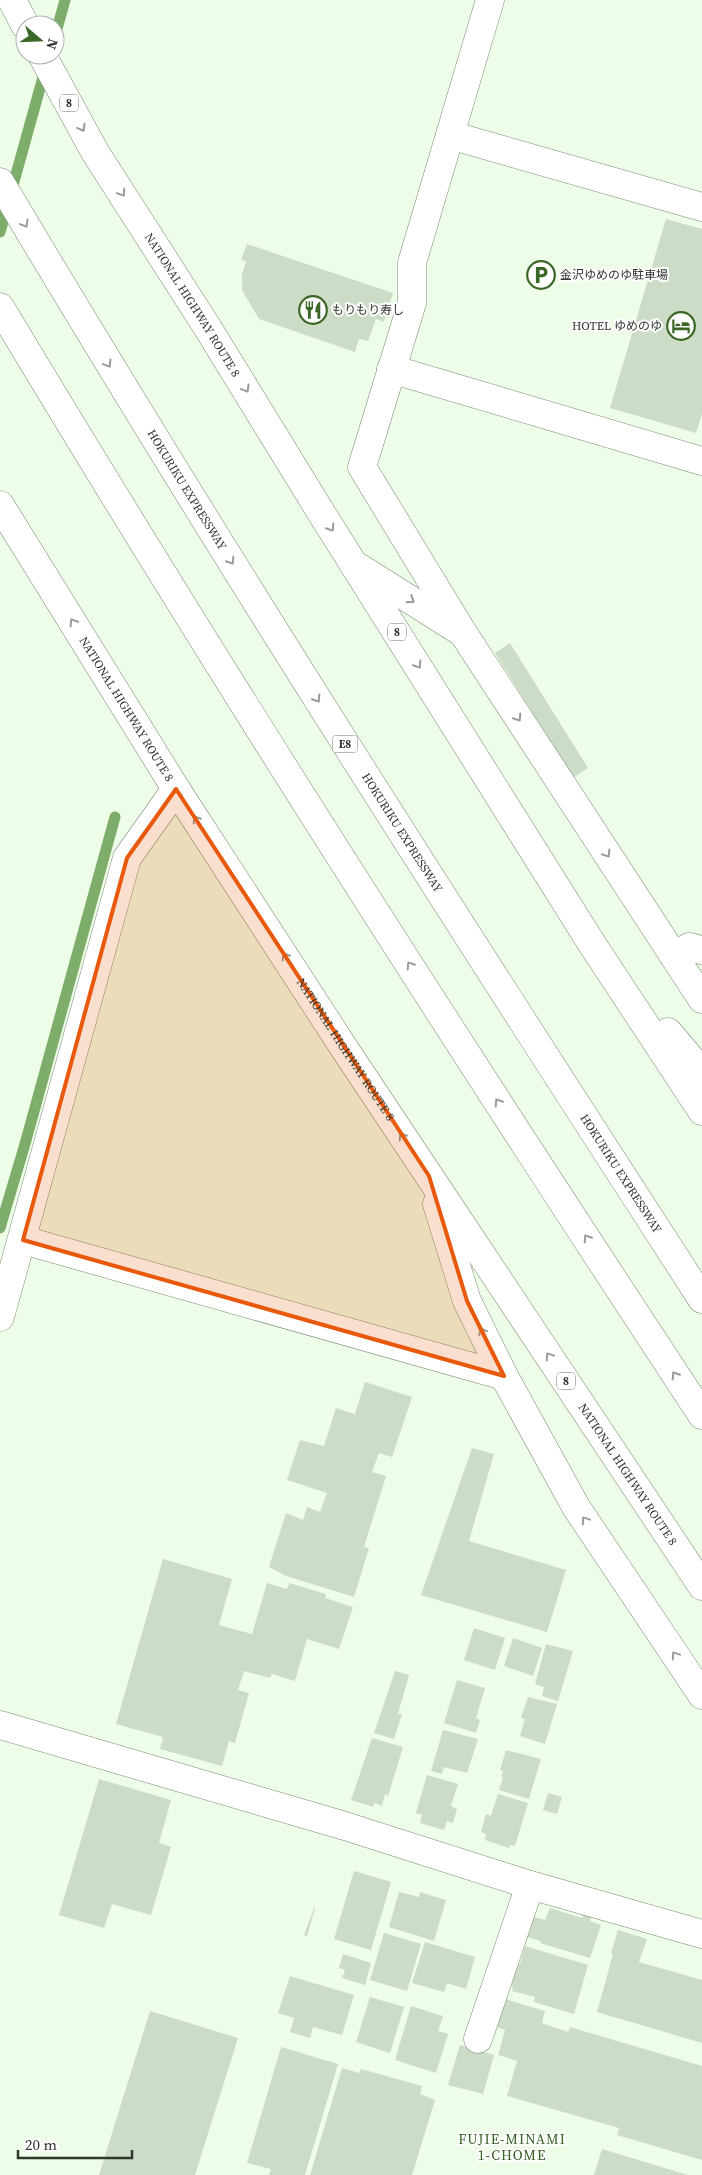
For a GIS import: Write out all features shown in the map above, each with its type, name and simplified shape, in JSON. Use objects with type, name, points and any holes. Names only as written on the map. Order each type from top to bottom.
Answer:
[{"type":"main road","points":[[12,0],[20,15]]},
{"type":"main road","points":[[490,0],[412,263],[412,303],[362,467],[463,633],[702,999]]},
{"type":"main road","name":"NATIONAL HIGHWAY ROUTE 8","points":[[47,65],[95,152],[209,330],[592,944],[702,1111]]},
{"type":"main road","points":[[450,135],[702,208]]},
{"type":"main road","name":"HOKURIKU EXPRESSWAY","points":[[0,182],[130,400],[434,886],[702,1298]]},
{"type":"main road","points":[[0,307],[80,440],[378,916],[702,1415]]},
{"type":"main road","points":[[391,368],[702,461]]},
{"type":"main road","name":"NATIONAL HIGHWAY ROUTE 8","points":[[0,505],[176,789],[429,1176],[702,1586]]},
{"type":"main road","points":[[355,564],[463,633]]},
{"type":"main road","points":[[0,1317],[23,1240],[59,1099],[127,858],[176,789]]},
{"type":"main road","points":[[592,944],[702,1072]]},
{"type":"main road","points":[[674,956],[689,947],[702,950]]},
{"type":"main road","points":[[429,1176],[467,1301],[504,1376],[576,1507],[702,1695]]},
{"type":"main road","points":[[23,1240],[504,1376]]},
{"type":"main road","points":[[0,1725],[345,1826],[530,1885],[702,1934]]},
{"type":"main road","points":[[478,2039],[530,1885]]},
{"type":"highlighted area","points":[[176,789],[429,1176],[467,1301],[504,1376],[23,1240],[127,858]]},
{"type":"building","points":[[666,219],[702,229],[702,414],[696,433],[610,408]]},
{"type":"building","points":[[247,244],[393,293],[384,322],[376,319],[368,341],[359,339],[355,352],[259,319],[242,290],[242,274],[246,261],[241,260]]},
{"type":"building","points":[[510,643],[588,768],[573,778],[495,653]]},
{"type":"building","points":[[365,1382],[412,1397],[392,1457],[379,1453],[372,1472],[386,1476],[364,1547],[369,1548],[354,1597],[286,1576],[269,1567],[286,1513],[303,1520],[307,1507],[320,1512],[327,1493],[287,1480],[300,1440],[324,1446],[336,1408],[355,1414]]},
{"type":"building","points":[[472,1448],[494,1454],[469,1541],[566,1570],[547,1632],[421,1595]]},
{"type":"building","points":[[163,1559],[232,1579],[219,1625],[252,1634],[267,1583],[287,1589],[289,1583],[326,1594],[325,1598],[353,1607],[339,1649],[307,1639],[295,1681],[272,1674],[270,1678],[244,1671],[238,1690],[249,1693],[235,1743],[229,1741],[222,1766],[160,1749],[163,1737],[116,1724]]},
{"type":"building","points":[[474,1628],[505,1638],[495,1670],[464,1660]]},
{"type":"building","points":[[513,1638],[542,1648],[533,1676],[504,1666]]},
{"type":"building","points":[[546,1644],[573,1651],[558,1701],[542,1696],[544,1687],[535,1684]]},
{"type":"building","points":[[395,1671],[409,1675],[398,1714],[402,1714],[394,1739],[374,1733]]},
{"type":"building","points":[[457,1680],[485,1688],[476,1718],[480,1720],[476,1733],[444,1723]]},
{"type":"building","points":[[528,1697],[557,1704],[545,1744],[520,1736],[525,1719],[521,1718]]},
{"type":"building","points":[[443,1730],[478,1739],[467,1773],[444,1767],[442,1774],[431,1771]]},
{"type":"building","points":[[372,1738],[403,1747],[388,1796],[385,1794],[382,1806],[374,1803],[373,1807],[351,1800]]},
{"type":"building","points":[[506,1750],[541,1759],[529,1799],[499,1790],[503,1777],[501,1777],[503,1771],[500,1770]]},
{"type":"building","points":[[427,1775],[458,1784],[451,1806],[457,1809],[453,1823],[447,1821],[444,1830],[420,1823],[422,1815],[416,1813]]},
{"type":"building","points":[[99,1779],[171,1800],[159,1843],[171,1847],[151,1915],[112,1904],[104,1928],[59,1915]]},
{"type":"building","points":[[548,1793],[562,1797],[557,1814],[543,1810]]},
{"type":"building","points":[[498,1794],[528,1803],[515,1846],[510,1845],[509,1848],[485,1840],[486,1834],[481,1832],[486,1814],[491,1816]]},
{"type":"building","points":[[354,1871],[391,1882],[371,1950],[334,1939]]},
{"type":"building","points":[[399,1892],[419,1897],[420,1892],[446,1900],[434,1941],[389,1927]]},
{"type":"building","points":[[315,1908],[307,1936],[304,1935]]},
{"type":"building","points":[[550,1908],[582,1918],[583,1914],[591,1917],[590,1921],[601,1925],[590,1958],[520,1935],[527,1915],[545,1920]]},
{"type":"building","points":[[618,1930],[647,1939],[639,1962],[702,1980],[702,2043],[597,2012]]},
{"type":"building","points":[[384,1933],[421,1944],[407,1991],[370,1980]]},
{"type":"building","points":[[425,1942],[475,1957],[466,1989],[447,1983],[444,1992],[412,1983]]},
{"type":"building","points":[[525,1946],[588,1965],[574,2014],[534,2002],[535,1997],[512,1991],[513,1987],[510,1986],[517,1963],[520,1964]]},
{"type":"building","points":[[343,1954],[371,1963],[365,1985],[342,1978],[345,1970],[339,1968]]},
{"type":"building","points":[[290,1976],[354,1995],[342,2035],[313,2027],[310,2038],[290,2032],[294,2018],[278,2013]]},
{"type":"building","points":[[370,1997],[404,2007],[390,2053],[356,2042]]},
{"type":"building","points":[[505,1999],[545,2011],[542,2023],[568,2032],[570,2027],[702,2066],[702,2160],[617,2135],[619,2128],[507,2096],[517,2061],[498,2055],[505,2030],[497,2027]]},
{"type":"building","points":[[411,2006],[443,2016],[438,2031],[448,2034],[436,2073],[395,2060]]},
{"type":"building","points":[[150,2011],[238,2038],[195,2175],[99,2175]]},
{"type":"building","points":[[460,2045],[494,2055],[483,2094],[448,2085]]},
{"type":"building","points":[[281,2047],[338,2064],[305,2175],[269,2175],[271,2169],[247,2163]]},
{"type":"building","points":[[342,2068],[359,2073],[361,2069],[422,2086],[420,2094],[435,2100],[412,2175],[310,2175]]},
{"type":"building","points":[[602,2149],[688,2175],[594,2175]]},
{"type":"waterway","points":[[61,15],[65,0]]},
{"type":"waterway","points":[[0,232],[45,70]]},
{"type":"waterway","points":[[0,1228],[115,817]]},
{"type":"place","name":"金沢ゆめのゆ駐車場","points":[[541,275]]},
{"type":"place","name":"もりもり寿し","points":[[313,310]]},
{"type":"place","name":"HOTEL ゆめのゆ","points":[[681,326]]},
{"type":"district","name":"FUJIE-MINAMI 1-CHOME","points":[[512,2148]]}]
